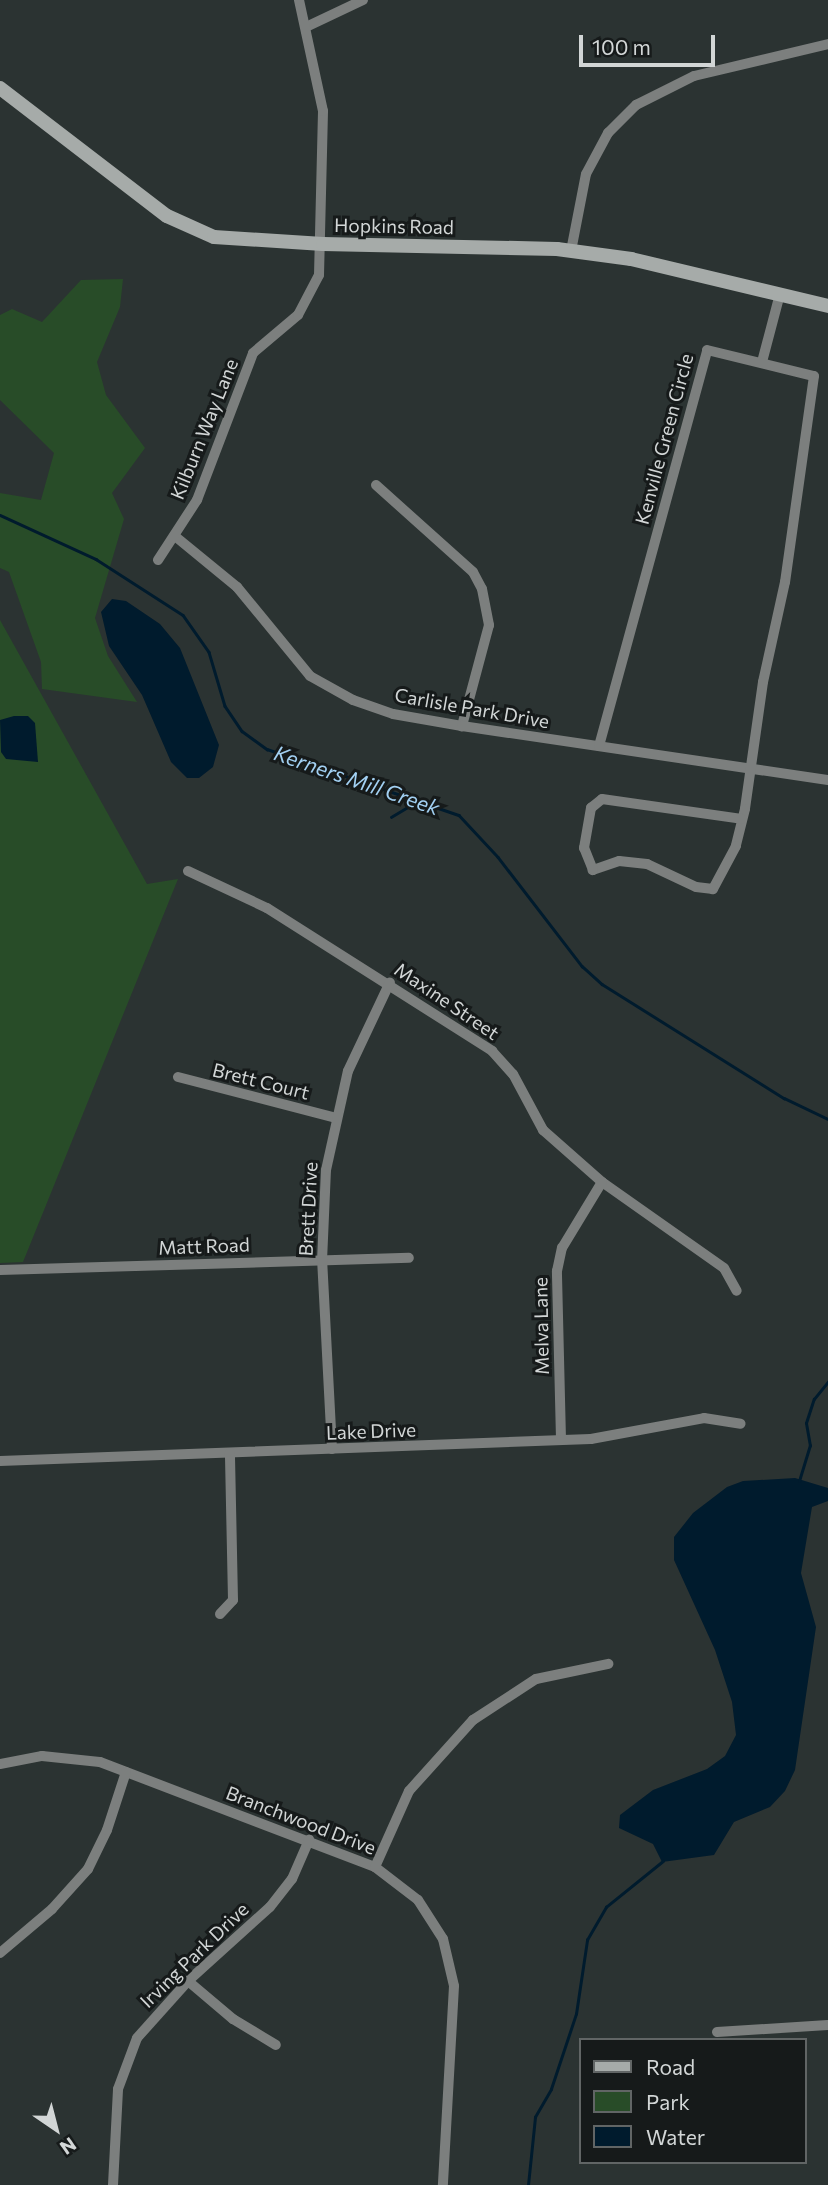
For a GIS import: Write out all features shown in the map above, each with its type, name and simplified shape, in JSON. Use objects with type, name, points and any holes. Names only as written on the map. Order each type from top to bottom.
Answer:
[{"type":"main road","name":"Hopkins Road","points":[[0,89],[182,225],[233,240],[571,251],[631,258],[828,306]]},
{"type":"street","name":"Kilburn Way Lane","points":[[158,560],[176,537],[197,500],[243,373],[253,353],[298,315],[312,295],[323,244],[323,111],[299,0]]},
{"type":"street","points":[[306,27],[363,0]]},
{"type":"street","points":[[571,251],[586,174],[608,133],[636,105],[694,76],[828,44]]},
{"type":"street","points":[[762,362],[780,294]]},
{"type":"street","name":"Kenville Green Circle","points":[[598,746],[706,350],[762,362],[814,379],[785,582],[750,768]]},
{"type":"street","points":[[376,485],[473,572],[482,589],[489,625],[462,726]]},
{"type":"street","name":"Carlisle Park Drive","points":[[176,537],[237,587],[291,657],[329,688],[393,714],[828,780]]},
{"type":"street","points":[[743,820],[602,799],[591,808],[584,848],[593,870],[619,861],[647,864],[696,887],[713,889],[736,846],[743,820],[750,768]]},
{"type":"street","name":"Maxine Street","points":[[188,871],[267,908],[390,982],[492,1051],[513,1074],[543,1130],[602,1182],[724,1268],[737,1291]]},
{"type":"street","name":"Brett Drive","points":[[332,1449],[322,1261],[322,1202],[336,1118],[348,1071],[390,982]]},
{"type":"street","name":"Brett Court","points":[[178,1077],[336,1118]]},
{"type":"street","name":"Melva Lane","points":[[561,1439],[556,1271],[562,1248],[602,1182]]},
{"type":"street","name":"Matt Road","points":[[0,1270],[409,1258]]},
{"type":"street","name":"Lake Drive","points":[[0,1461],[591,1439],[704,1418],[741,1424]]},
{"type":"street","points":[[220,1614],[233,1600],[230,1453]]},
{"type":"street","points":[[374,1867],[409,1791],[465,1727],[536,1679],[608,1664]]},
{"type":"street","name":"Branchwood Drive","points":[[0,1764],[59,1756],[100,1762],[374,1867],[433,1916],[450,1957],[454,1986],[443,2185]]},
{"type":"street","points":[[0,1953],[52,1909],[88,1869],[126,1772]]},
{"type":"street","name":"Irving Park Drive","points":[[113,2185],[114,2118],[126,2063],[137,2038],[188,1981],[270,1907],[292,1880],[309,1840]]},
{"type":"street","points":[[188,1981],[233,2019],[276,2045]]},
{"type":"street","points":[[717,2032],[828,2025]]},
{"type":"green space","points":[[123,279],[120,307],[97,362],[106,395],[145,448],[112,493],[124,519],[95,618],[108,656],[137,702],[42,689],[41,662],[9,572],[0,568],[0,493],[41,500],[54,453],[0,400],[0,315],[12,309],[42,322],[81,280]]},
{"type":"green space","points":[[0,620],[147,884],[178,879],[23,1262],[0,1263]]},
{"type":"water","points":[[112,599],[126,601],[160,624],[180,648],[219,745],[213,767],[199,778],[187,778],[171,762],[142,695],[109,646],[101,612]]},
{"type":"water","points":[[28,716],[35,723],[38,762],[6,759],[1,752],[0,720]]},
{"type":"water","points":[[795,1478],[828,1488],[828,1501],[812,1507],[801,1573],[816,1627],[795,1770],[785,1791],[770,1807],[734,1822],[714,1855],[662,1862],[653,1844],[619,1828],[620,1815],[653,1790],[707,1769],[725,1756],[736,1735],[732,1702],[715,1650],[674,1560],[674,1537],[693,1513],[727,1487],[743,1481]]},
{"type":"waterway","name":"Kerners Mill Creek","points":[[0,515],[96,559],[183,615],[209,652],[225,706],[242,731],[267,749],[459,815],[498,857],[582,966],[602,984],[784,1098],[828,1119]]},
{"type":"waterway","points":[[391,817],[421,799]]},
{"type":"waterway","points":[[799,1481],[810,1446],[806,1423],[814,1399],[828,1382]]},
{"type":"waterway","points":[[528,2185],[535,2117],[551,2089],[576,2014],[587,1940],[606,1907],[663,1861]]}]
